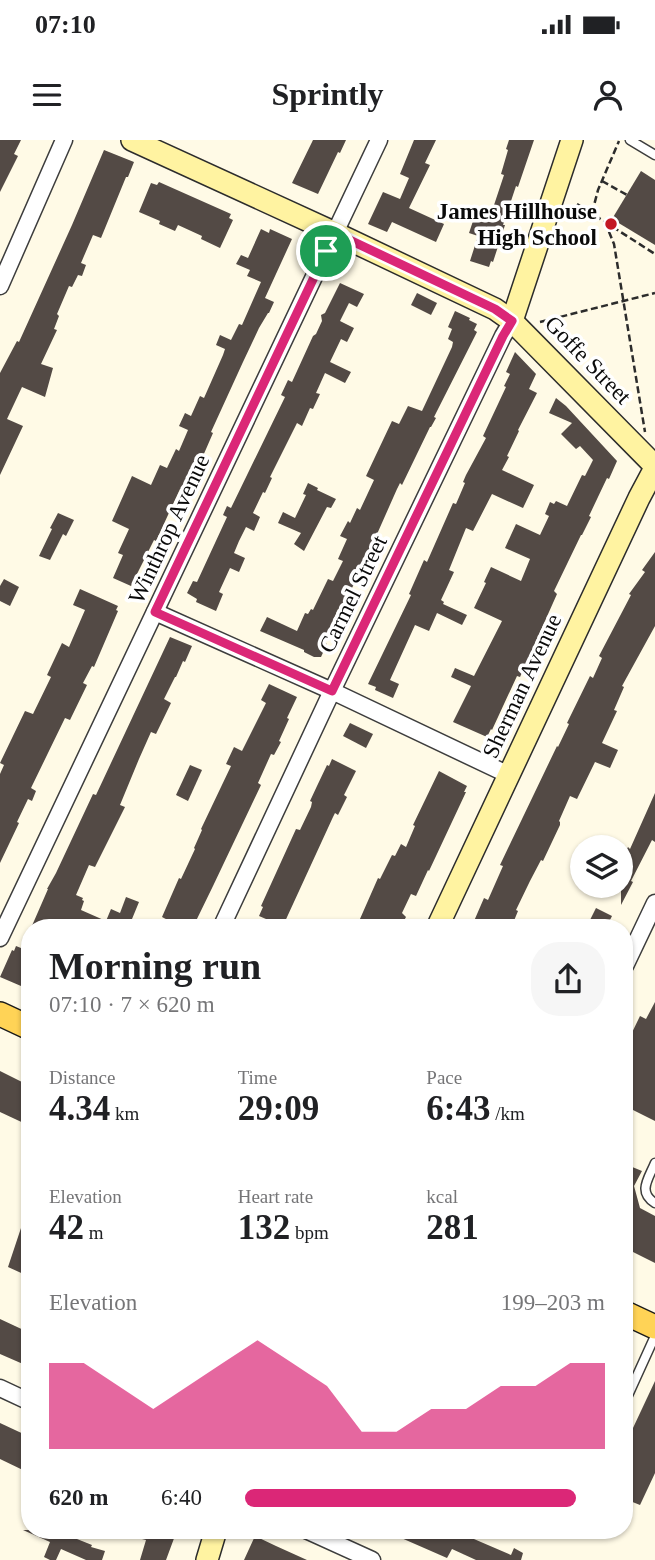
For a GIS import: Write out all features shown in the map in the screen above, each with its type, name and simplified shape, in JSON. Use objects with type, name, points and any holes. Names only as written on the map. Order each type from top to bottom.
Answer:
[{"type":"main road","name":"Goffe Street","points":[[132,140],[495,309],[512,321],[655,467]]},
{"type":"main road","points":[[512,321],[572,140]]},
{"type":"main road","name":"Sherman Avenue","points":[[441,919],[655,467]]},
{"type":"main road","points":[[0,1014],[21,1024]]},
{"type":"main road","points":[[633,1317],[655,1327]]},
{"type":"main road","points":[[207,1560],[213,1539]]},
{"type":"street","points":[[0,286],[64,140]]},
{"type":"street","name":"Winthrop Avenue","points":[[0,938],[379,140]]},
{"type":"street","name":"Carmel Street","points":[[225,919],[332,691],[512,321]]},
{"type":"street","points":[[155,612],[332,691],[509,775]]},
{"type":"street","points":[[633,949],[655,903]]},
{"type":"street","points":[[0,1388],[21,1398]]},
{"type":"street","points":[[326,1539],[372,1560]]},
{"type":"lane","points":[[630,140],[655,155]]},
{"type":"lane","points":[[655,1163],[645,1188],[650,1201],[655,1203]]},
{"type":"lane","points":[[633,1384],[655,1336]]},
{"type":"path","points":[[592,213],[619,140]]},
{"type":"path","points":[[602,181],[627,195]]},
{"type":"path","points":[[577,204],[655,254]]},
{"type":"path","points":[[605,222],[614,244],[646,435]]},
{"type":"path","points":[[540,323],[655,293]]},
{"type":"building","points":[[0,140],[21,140],[14,154],[18,156],[0,192]]},
{"type":"building","points":[[313,140],[346,140],[318,194],[292,183]]},
{"type":"building","points":[[414,140],[436,140],[425,163],[430,165],[409,208],[444,224],[436,242],[392,222],[387,232],[368,224],[383,192],[400,199],[409,178],[400,174]]},
{"type":"building","points":[[509,140],[534,140],[518,187],[516,186],[493,262],[491,261],[489,267],[470,261],[478,236],[469,233],[475,215],[489,220],[504,175],[501,174]]},
{"type":"building","points":[[104,150],[134,162],[101,238],[93,235],[81,263],[86,265],[82,276],[78,275],[72,287],[69,286],[57,314],[59,316],[54,329],[57,330],[41,364],[53,368],[45,397],[22,387],[7,419],[23,426],[0,475],[0,373],[17,341],[19,342]]},
{"type":"building","points":[[641,171],[655,180],[655,245],[612,219]]},
{"type":"building","points":[[159,182],[231,214],[229,218],[233,220],[220,248],[178,225],[175,231],[139,212],[151,183],[157,185]]},
{"type":"building","points":[[261,229],[269,233],[270,229],[292,239],[265,298],[274,302],[243,362],[203,456],[199,456],[188,479],[191,481],[187,491],[180,489],[131,586],[113,578],[123,555],[118,553],[129,529],[112,521],[132,476],[151,485],[160,465],[167,468],[176,449],[179,451],[188,430],[179,426],[185,413],[191,416],[200,396],[204,398],[223,355],[225,349],[216,345],[220,335],[231,340],[239,324],[242,325],[261,282],[247,276],[250,270],[236,264],[241,255],[248,258]]},
{"type":"building","points":[[340,283],[364,294],[357,307],[349,303],[340,321],[354,328],[347,342],[341,339],[330,362],[351,372],[345,383],[325,373],[316,393],[320,394],[313,409],[310,408],[302,426],[297,423],[253,513],[260,517],[254,531],[246,527],[239,541],[234,553],[245,558],[239,572],[230,568],[219,592],[223,594],[216,611],[196,602],[197,599],[187,593],[193,581],[197,582],[227,517],[223,515],[227,506],[231,508],[285,397],[281,395],[288,380],[292,382],[322,321],[321,315],[325,313]]},
{"type":"building","points":[[417,293],[437,303],[431,315],[411,305]]},
{"type":"building","points":[[455,311],[477,324],[474,330],[477,332],[402,485],[400,483],[397,489],[341,610],[338,609],[321,657],[314,657],[260,631],[267,617],[297,631],[305,613],[313,610],[328,579],[333,581],[343,561],[338,559],[347,539],[340,536],[357,508],[360,510],[374,480],[366,476],[392,421],[399,424],[408,406],[422,411],[452,347],[453,342],[448,339],[452,329],[448,327]]},
{"type":"building","points":[[515,352],[536,374],[529,389],[537,393],[502,470],[534,485],[523,508],[492,494],[473,531],[466,528],[449,570],[454,572],[441,600],[443,604],[467,615],[462,625],[437,613],[429,631],[415,625],[390,680],[399,684],[393,698],[368,684],[411,595],[409,594],[424,560],[427,562],[453,503],[456,504],[466,475],[486,438],[483,436],[506,387],[504,386],[510,374],[506,372]]},
{"type":"building","points":[[556,398],[617,461],[554,591],[557,594],[520,677],[517,676],[487,737],[453,722],[471,686],[451,677],[455,668],[474,676],[502,621],[474,608],[491,567],[521,581],[530,559],[505,548],[516,524],[540,535],[549,516],[545,514],[550,502],[554,504],[556,501],[567,506],[582,475],[585,476],[593,460],[580,446],[576,449],[561,434],[572,423],[549,413]]},
{"type":"building","points":[[308,483],[336,499],[331,508],[327,507],[304,551],[294,544],[301,533],[278,523],[283,512],[295,518],[306,495],[303,494]]},
{"type":"building","points":[[58,513],[74,520],[66,536],[63,534],[50,560],[39,556]]},
{"type":"building","points":[[655,552],[655,626],[622,686],[624,687],[614,710],[617,711],[602,743],[618,750],[610,768],[595,762],[577,799],[570,796],[559,821],[560,825],[516,910],[518,911],[515,919],[475,919],[484,898],[488,900],[503,866],[500,865],[590,676],[593,678],[602,658],[599,656],[631,595],[629,594],[645,572],[642,570]]},
{"type":"building","points":[[4,579],[19,587],[10,606],[0,601],[0,586]]},
{"type":"building","points":[[80,589],[118,606],[118,611],[94,667],[92,666],[83,683],[87,685],[70,720],[65,718],[31,788],[36,791],[32,801],[28,799],[0,863],[0,774],[4,765],[0,763],[25,711],[33,714],[51,677],[47,675],[62,643],[69,647],[85,610],[73,605]]},
{"type":"building","points":[[170,637],[192,646],[164,699],[171,703],[156,734],[151,732],[139,759],[120,805],[125,807],[95,867],[89,865],[76,895],[84,901],[81,910],[101,919],[35,919],[93,794],[96,795]]},
{"type":"building","points":[[269,684],[297,697],[287,718],[289,719],[279,741],[281,742],[274,755],[271,754],[258,783],[261,785],[197,919],[166,919],[162,917],[231,766],[226,764],[234,747],[242,751],[266,703],[261,700]]},
{"type":"building","points":[[350,723],[373,734],[366,748],[343,736]]},
{"type":"building","points":[[332,759],[356,771],[344,795],[347,797],[338,815],[335,813],[286,919],[266,919],[259,916],[296,829],[300,830],[311,807],[310,801],[327,765],[329,766]]},
{"type":"building","points":[[190,765],[202,770],[188,801],[176,795]]},
{"type":"building","points":[[439,771],[467,786],[429,871],[416,896],[411,894],[402,913],[405,919],[360,919],[378,878],[380,879],[392,855],[395,856],[401,844],[406,847],[415,826],[413,825]]},
{"type":"building","points":[[655,793],[655,842],[652,840],[633,877],[633,842]]},
{"type":"building","points":[[126,897],[139,902],[132,919],[107,919],[111,909],[120,913]]},
{"type":"building","points":[[596,908],[612,916],[610,919],[590,919]]},
{"type":"building","points":[[16,946],[21,948],[21,986],[0,977]]},
{"type":"building","points":[[655,1002],[655,1121],[633,1110],[633,1030],[640,1016],[646,1019]]},
{"type":"building","points":[[0,1071],[21,1082],[21,1122],[0,1112]]},
{"type":"building","points":[[633,1167],[642,1171],[634,1186],[640,1208],[655,1216],[655,1263],[633,1252]]},
{"type":"building","points":[[21,1228],[21,1273],[8,1267]]},
{"type":"building","points":[[0,1319],[21,1329],[21,1363],[0,1354]]},
{"type":"building","points":[[655,1381],[655,1473],[640,1505],[633,1502],[633,1428]]},
{"type":"building","points":[[0,1423],[21,1433],[21,1469],[0,1459]]},
{"type":"building","points":[[43,1539],[77,1539],[105,1551],[102,1560],[86,1560],[61,1549],[56,1560],[50,1560],[44,1557],[50,1542]]},
{"type":"building","points":[[142,1539],[174,1539],[166,1560],[140,1560],[146,1540]]},
{"type":"building","points":[[254,1539],[261,1539],[307,1560],[244,1560]]},
{"type":"building","points":[[404,1539],[474,1539],[511,1555],[514,1548],[523,1553],[521,1560],[476,1560],[452,1549],[447,1558]]},
{"type":"place","name":"James Hillhouse High School","points":[[611,224]]},
{"type":"route","points":[[335,233],[495,309],[512,321],[332,691],[155,612],[326,251],[335,233]]}]
